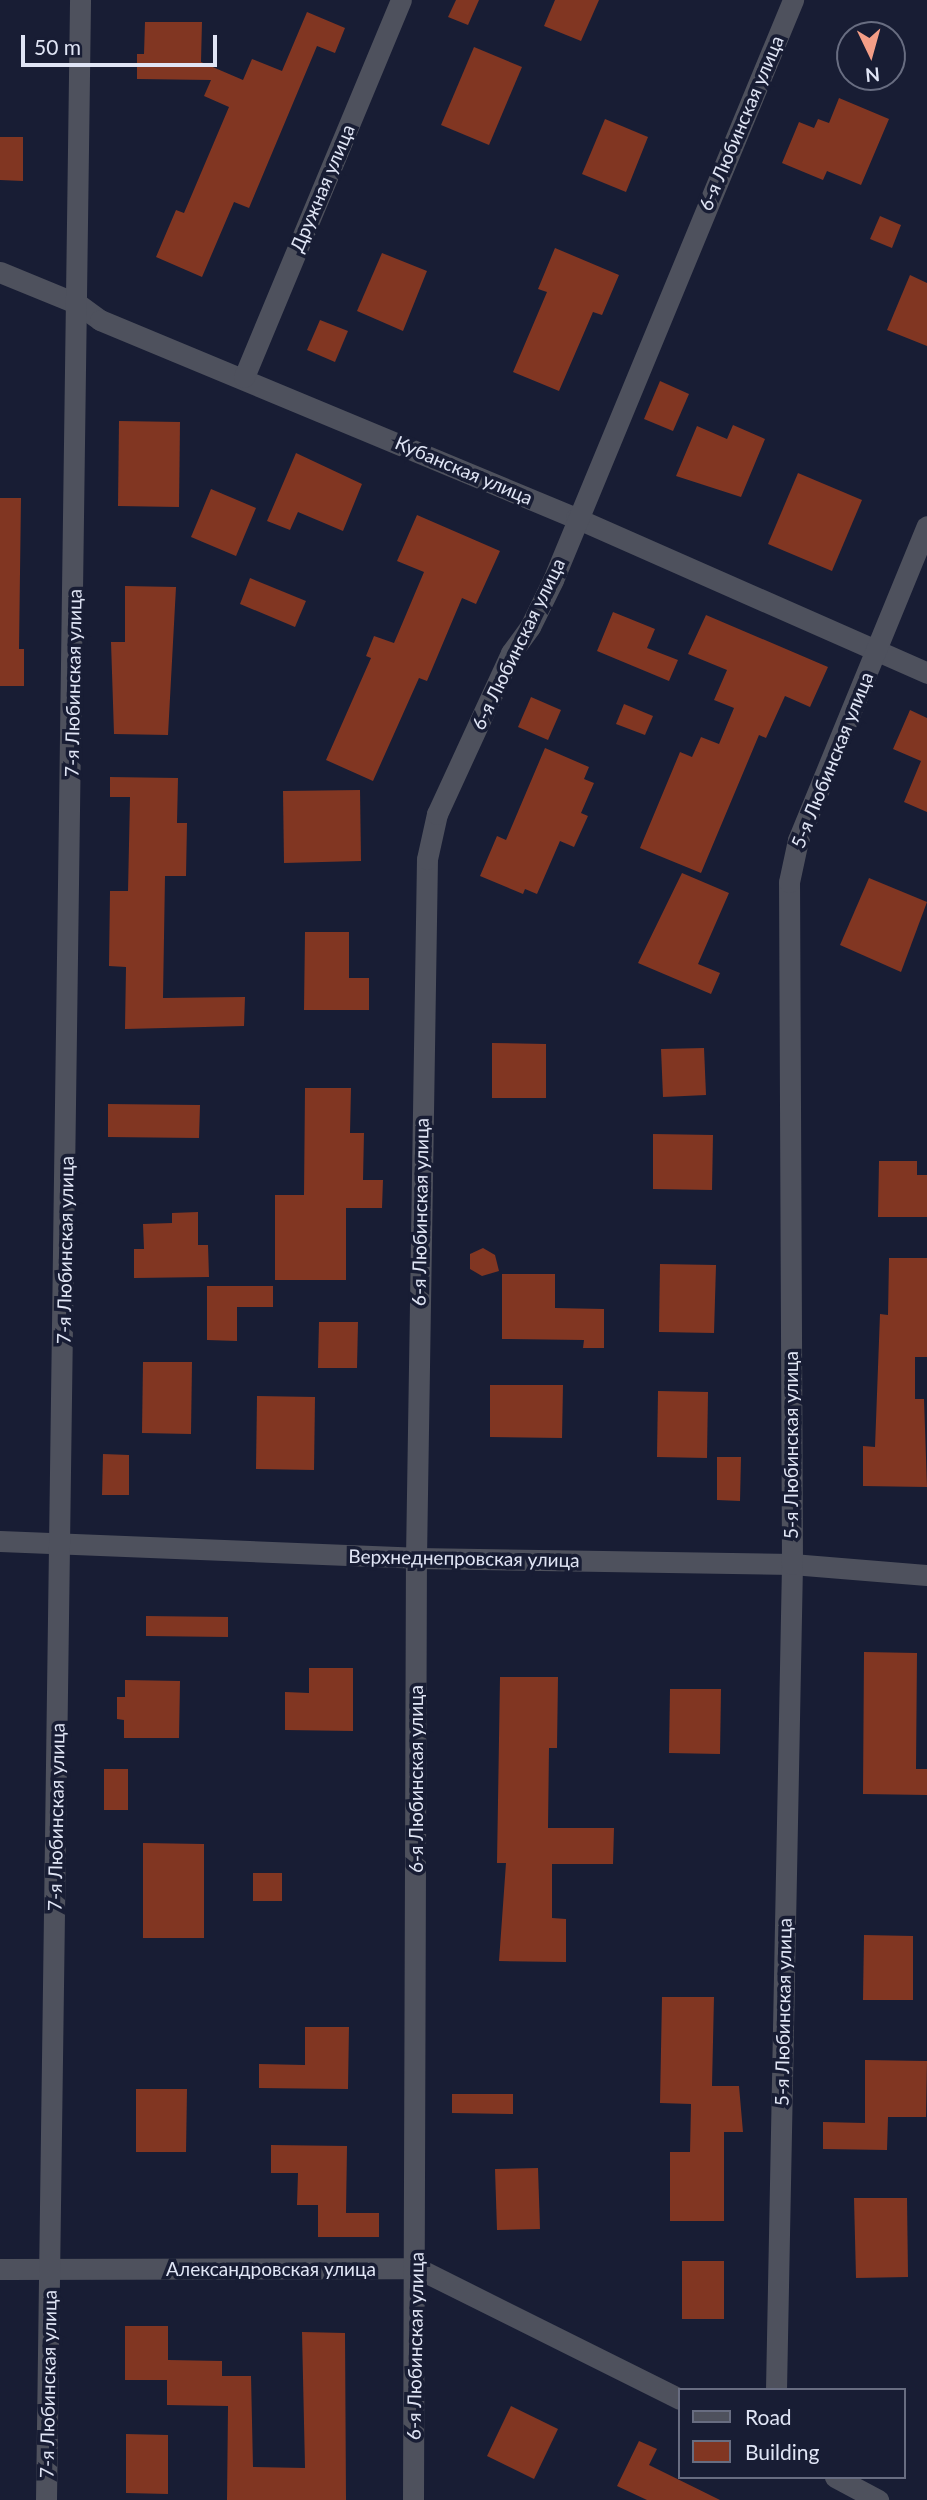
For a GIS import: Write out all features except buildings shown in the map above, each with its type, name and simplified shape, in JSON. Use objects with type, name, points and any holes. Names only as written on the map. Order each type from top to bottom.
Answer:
[{"type":"street","name":"7-я Любинская улица","points":[[46,2500],[78,304],[80,0]]},
{"type":"street","name":"Дружная улица","points":[[244,377],[401,0]]},
{"type":"street","name":"6-я Любинская улица","points":[[413,2500],[417,2268],[416,1558],[427,859],[449,786],[511,653],[530,627],[793,0]]},
{"type":"street","name":"Кубанская улица","points":[[0,272],[78,304],[100,320],[244,377],[576,517],[927,673]]},
{"type":"street","name":"5-я Любинская улица","points":[[776,2388],[792,1564],[789,882],[797,840],[927,526]]},
{"type":"street","name":"Верхнеднепровская улица","points":[[0,1541],[416,1558],[792,1564],[927,1575]]},
{"type":"street","name":"Александровская улица","points":[[0,2269],[49,2271],[417,2268],[678,2398]]},
{"type":"street","points":[[839,2479],[878,2500]]}]
